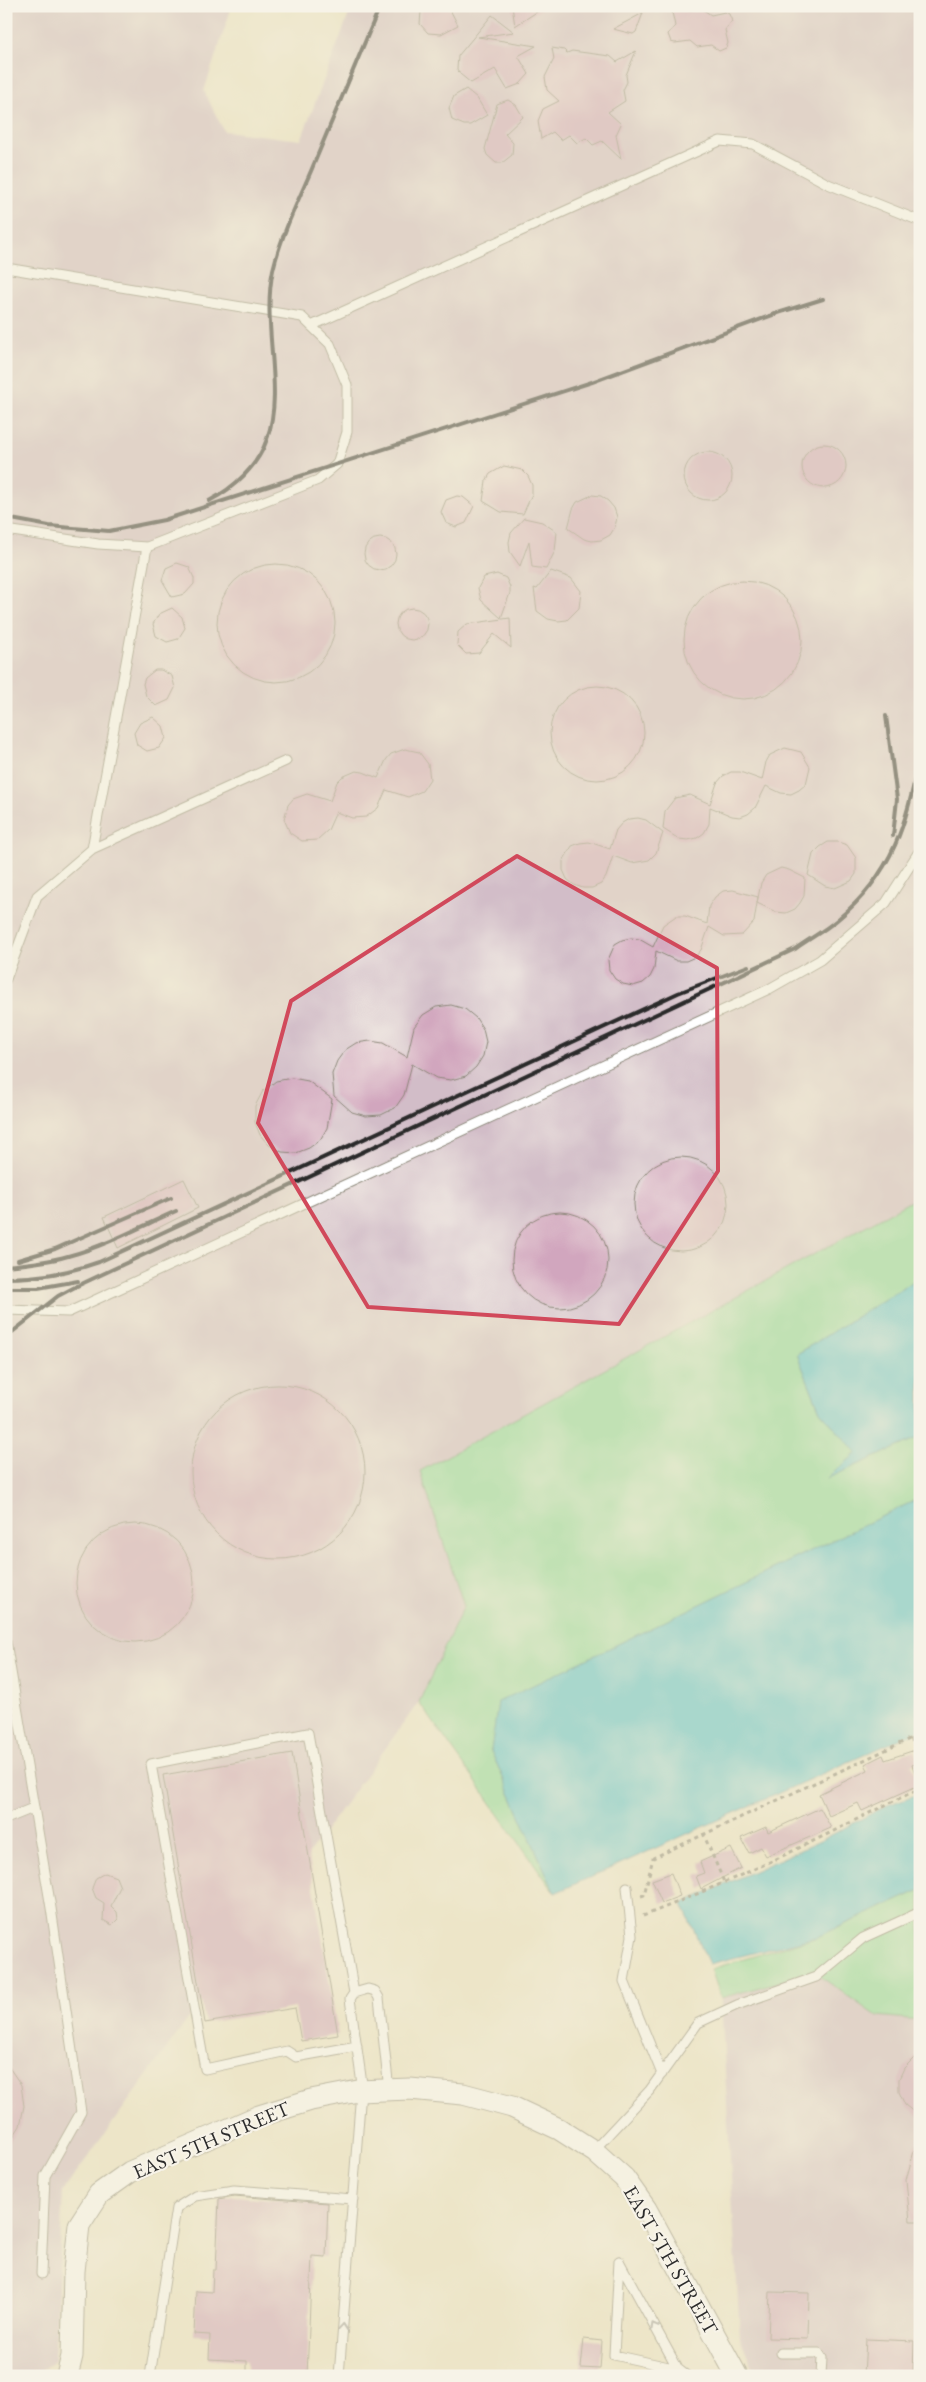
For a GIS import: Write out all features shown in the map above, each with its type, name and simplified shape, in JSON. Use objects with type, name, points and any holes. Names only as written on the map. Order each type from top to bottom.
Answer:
[{"type":"street","name":"EAST 5TH STREET","points":[[67,2376],[72,2356],[74,2271],[79,2225],[99,2194],[130,2172],[259,2116],[311,2100],[362,2091],[410,2089],[463,2094],[512,2107],[559,2129],[593,2151],[624,2178],[646,2209],[737,2376]]},
{"type":"lane","points":[[311,326],[720,141],[752,144],[828,184],[920,221]]},
{"type":"lane","points":[[6,268],[302,317],[330,344],[347,385],[347,432],[337,464],[318,480],[147,547],[98,544],[6,530]]},
{"type":"lane","points":[[92,849],[147,547]]},
{"type":"lane","points":[[6,979],[37,896],[92,849],[286,761]]},
{"type":"lane","points":[[6,1310],[69,1312],[769,989],[820,960],[886,903],[920,850]]},
{"type":"lane","points":[[6,1642],[81,2112],[45,2176],[41,2274]]},
{"type":"lane","points":[[339,2376],[362,2091],[350,1999],[354,1992],[308,1733],[151,1764],[205,2069],[287,2051],[296,2057],[356,2046]]},
{"type":"lane","points":[[6,1819],[33,1808]]},
{"type":"lane","points":[[627,1887],[632,1936],[624,1981],[662,2074]]},
{"type":"lane","points":[[593,2151],[650,2090],[698,2023],[737,2005],[816,1977],[863,1938],[920,1912]]},
{"type":"lane","points":[[354,1992],[368,1989],[375,1990],[379,1998],[390,2090]]},
{"type":"lane","points":[[150,2376],[176,2208],[195,2196],[234,2190],[353,2200]]},
{"type":"lane","points":[[678,2368],[614,2355],[619,2261],[678,2368],[687,2376]]},
{"type":"lane","points":[[781,2353],[819,2353],[822,2358],[821,2376]]},
{"type":"path","points":[[628,1901],[644,1895],[653,1858],[703,1833],[920,1734]]},
{"type":"path","points":[[911,1738],[920,1759]]},
{"type":"path","points":[[631,1921],[724,1882],[807,1844],[882,1805],[920,1789]]},
{"type":"path","points":[[703,1833],[724,1882]]},
{"type":"highlighted area","points":[[517,856],[717,968],[718,1171],[619,1324],[368,1307],[258,1123],[291,1001]]},
{"type":"shaded area","points":[[6,6],[232,6],[204,91],[224,131],[301,140],[352,6],[920,6],[920,1196],[420,1471],[464,1606],[419,1702],[63,2191],[54,2361],[33,2376],[6,2376]]},
{"type":"shaded area","points":[[814,1972],[876,2016],[920,2020],[920,2376],[757,2376],[740,2338],[721,1998]]},
{"type":"green space","points":[[920,1196],[920,1277],[797,1354],[820,1411],[857,1453],[828,1478],[920,1437],[920,1498],[499,1702],[491,1751],[555,1893],[419,1702],[464,1606],[420,1471]]},
{"type":"green space","points":[[920,1890],[920,2020],[876,2016],[814,1972],[721,1998],[711,1969],[817,1937]]},
{"type":"water","points":[[920,1277],[920,1437],[826,1479],[857,1453],[820,1411],[797,1354]]},
{"type":"water","points":[[920,1498],[920,1730],[555,1893],[491,1751],[498,1702]]},
{"type":"water","points":[[920,1793],[920,1890],[817,1937],[709,1964],[682,1904],[822,1840],[885,1806]]},
{"type":"building","points":[[425,6],[448,6],[458,25],[441,34],[428,33],[420,24],[421,11]]},
{"type":"building","points":[[512,6],[546,6],[515,26]]},
{"type":"building","points":[[675,6],[685,6],[689,10],[702,9],[711,15],[725,12],[729,14],[732,21],[725,30],[728,43],[726,48],[719,51],[711,45],[697,47],[690,41],[671,42],[668,34],[675,26],[672,12]]},
{"type":"building","points":[[643,13],[636,32],[633,34],[613,29]]},
{"type":"building","points":[[492,15],[514,32],[478,37],[536,46],[518,56],[529,74],[520,84],[507,89],[495,69],[471,83],[457,69],[458,56]]},
{"type":"building","points":[[552,48],[564,50],[567,53],[572,51],[610,56],[617,62],[636,51],[626,75],[627,82],[623,90],[625,101],[608,112],[621,124],[616,135],[621,159],[602,141],[593,145],[586,138],[577,143],[569,135],[561,140],[553,132],[541,139],[538,121],[543,109],[559,101],[547,90],[545,77],[554,59]]},
{"type":"building","points":[[466,89],[477,98],[487,115],[470,125],[464,125],[452,120],[449,108],[454,96]]},
{"type":"building","points":[[508,100],[516,105],[523,117],[505,134],[513,143],[512,155],[502,163],[496,163],[487,155],[485,149],[497,104]]},
{"type":"building","points":[[824,444],[836,448],[842,454],[846,466],[842,478],[836,484],[824,488],[812,484],[806,478],[802,466],[806,454],[812,448]]},
{"type":"building","points":[[708,452],[717,454],[725,459],[730,467],[732,476],[730,485],[725,493],[717,498],[708,500],[699,498],[691,493],[686,485],[684,476],[686,467],[691,459],[699,454]]},
{"type":"building","points":[[504,466],[522,470],[528,476],[532,485],[532,494],[523,514],[501,512],[483,501],[486,481],[490,474]]},
{"type":"building","points":[[592,495],[601,496],[608,501],[614,508],[617,517],[615,527],[610,535],[601,540],[592,541],[584,539],[568,528],[577,502]]},
{"type":"building","points":[[457,496],[463,497],[474,506],[466,523],[456,527],[446,523],[441,512],[446,500]]},
{"type":"building","points":[[524,518],[542,522],[557,532],[555,551],[546,569],[532,567],[529,541],[520,566],[510,552],[509,542],[511,533]]},
{"type":"building","points":[[380,538],[386,539],[391,543],[395,548],[395,560],[391,565],[386,569],[380,570],[374,569],[369,565],[365,560],[364,554],[365,548],[369,543],[374,539]]},
{"type":"building","points":[[177,563],[189,567],[194,578],[194,584],[185,594],[172,597],[162,580],[166,568]]},
{"type":"building","points":[[276,564],[299,568],[318,581],[331,600],[335,623],[331,646],[318,665],[299,678],[276,682],[253,678],[234,665],[221,646],[217,623],[221,600],[234,581],[253,568]]},
{"type":"building","points":[[551,571],[571,578],[581,591],[579,608],[567,620],[548,619],[537,611],[534,588],[537,589]]},
{"type":"building","points":[[497,574],[506,578],[510,587],[510,593],[501,618],[481,600],[478,588],[484,577]]},
{"type":"building","points":[[743,581],[766,585],[785,598],[798,617],[802,640],[798,663],[785,682],[766,695],[743,699],[720,695],[701,682],[688,663],[684,640],[688,617],[701,598],[720,585]]},
{"type":"building","points":[[172,608],[182,617],[185,628],[178,639],[167,642],[156,636],[153,624],[159,614]]},
{"type":"building","points":[[412,608],[423,613],[428,624],[423,635],[412,640],[401,635],[396,624],[401,613]]},
{"type":"building","points":[[510,618],[511,648],[494,634],[479,653],[466,654],[457,645],[458,632],[467,624]]},
{"type":"building","points":[[155,670],[161,670],[172,676],[175,688],[169,700],[156,706],[146,696],[143,684],[145,678]]},
{"type":"building","points":[[597,686],[615,689],[630,700],[641,715],[644,733],[641,751],[630,766],[615,777],[597,780],[579,777],[564,766],[553,751],[550,733],[553,715],[564,700],[579,689]]},
{"type":"building","points":[[153,717],[163,726],[166,738],[159,748],[147,751],[137,745],[134,733],[140,723]]},
{"type":"building","points":[[785,748],[801,752],[810,767],[806,784],[799,790],[791,794],[781,793],[766,786],[755,808],[748,814],[740,817],[732,816],[710,807],[709,824],[704,833],[697,838],[679,839],[663,829],[665,811],[675,798],[690,795],[710,804],[717,783],[723,776],[731,772],[740,772],[762,780],[766,762],[770,755]]},
{"type":"building","points":[[405,749],[419,752],[428,764],[430,779],[422,791],[408,797],[386,790],[378,808],[366,817],[352,818],[336,812],[328,830],[317,840],[302,841],[290,833],[284,819],[288,805],[293,799],[307,794],[330,801],[337,782],[342,777],[356,771],[378,778],[386,760],[391,754]]},
{"type":"building","points":[[638,818],[646,820],[663,833],[656,853],[649,860],[632,863],[613,856],[606,877],[601,884],[592,888],[574,885],[567,879],[563,870],[563,861],[572,846],[589,842],[610,849],[616,830],[622,823],[629,819]]},
{"type":"building","points":[[828,842],[838,842],[847,845],[856,858],[856,874],[851,881],[835,888],[825,886],[808,875],[813,854]]},
{"type":"building","points":[[781,868],[805,878],[804,896],[795,909],[786,913],[776,912],[757,903],[761,883],[766,875]]},
{"type":"building","points":[[733,890],[758,897],[754,922],[742,935],[724,936],[709,927],[701,950],[695,957],[686,961],[677,961],[656,951],[654,969],[650,977],[643,983],[633,986],[623,984],[615,979],[609,970],[608,960],[615,944],[631,938],[639,939],[653,947],[663,925],[676,916],[685,916],[707,924],[709,906],[715,897],[723,891]]},
{"type":"building","points":[[451,1005],[465,1009],[476,1018],[483,1029],[486,1042],[483,1056],[476,1067],[466,1076],[451,1080],[436,1078],[412,1064],[404,1095],[395,1108],[381,1115],[366,1116],[352,1112],[334,1096],[332,1074],[337,1061],[345,1050],[356,1043],[370,1041],[383,1043],[407,1057],[414,1027],[423,1015],[436,1007]]},
{"type":"building","points":[[292,1078],[308,1081],[332,1099],[327,1128],[320,1140],[309,1148],[296,1153],[282,1152],[269,1145],[260,1135],[255,1122],[255,1106],[263,1091],[276,1081]]},
{"type":"building","points":[[681,1157],[699,1161],[714,1171],[724,1186],[728,1204],[724,1222],[714,1237],[699,1247],[681,1251],[663,1247],[648,1237],[638,1222],[634,1204],[638,1186],[648,1171],[663,1161]]},
{"type":"building","points":[[184,1179],[198,1208],[118,1248],[104,1217]]},
{"type":"building","points":[[560,1212],[579,1215],[594,1226],[605,1241],[608,1260],[605,1279],[594,1294],[579,1305],[560,1308],[541,1305],[526,1294],[515,1279],[512,1260],[515,1241],[526,1226],[541,1215]]},
{"type":"building","points":[[278,1385],[295,1387],[311,1392],[333,1405],[345,1417],[361,1447],[365,1472],[363,1489],[358,1505],[345,1527],[333,1539],[303,1555],[278,1559],[261,1557],[245,1552],[223,1539],[211,1527],[195,1497],[191,1472],[193,1455],[198,1439],[211,1417],[223,1405],[253,1389]]},
{"type":"building","points":[[135,1524],[157,1529],[168,1534],[184,1550],[189,1561],[194,1583],[189,1605],[184,1616],[168,1632],[157,1637],[135,1642],[113,1637],[102,1632],[86,1616],[81,1605],[76,1583],[81,1561],[86,1550],[102,1534],[113,1529]]},
{"type":"building","points":[[915,1750],[920,1762],[912,1765],[919,1785],[862,1811],[858,1803],[829,1816],[819,1794],[868,1770],[865,1764],[883,1755],[885,1760]]},
{"type":"building","points":[[292,1753],[338,2035],[301,2041],[295,2008],[205,2023],[163,1775]]},
{"type":"building","points":[[820,1808],[831,1828],[766,1856],[761,1847],[749,1853],[741,1838],[766,1827],[768,1832]]},
{"type":"building","points":[[731,1848],[741,1868],[701,1889],[696,1876],[704,1873],[700,1862]]},
{"type":"building","points":[[105,1873],[116,1877],[120,1887],[111,1906],[117,1912],[118,1919],[112,1925],[103,1920],[104,1903],[96,1898],[92,1888],[96,1878]]},
{"type":"building","points":[[671,1873],[680,1896],[662,1903],[652,1880]]},
{"type":"building","points":[[920,2052],[920,2117],[905,2105],[899,2092],[899,2079],[904,2068]]},
{"type":"building","points":[[6,2063],[21,2085],[24,2106],[20,2126],[6,2148]]},
{"type":"building","points":[[916,2144],[920,2145],[920,2221],[910,2221],[906,2180]]},
{"type":"building","points":[[234,2196],[328,2203],[326,2257],[312,2256],[307,2376],[247,2376],[247,2361],[209,2359],[210,2335],[194,2334],[196,2291],[212,2292],[213,2270],[216,2270],[219,2199]]},
{"type":"building","points":[[770,2292],[809,2293],[808,2339],[768,2338]]},
{"type":"building","points":[[584,2339],[602,2341],[600,2369],[581,2368]]},
{"type":"building","points":[[866,2339],[914,2341],[913,2376],[864,2376]]},
{"type":"railway","points":[[209,501],[227,490],[244,475],[258,458],[267,439],[272,420],[274,399],[270,313],[270,291],[273,270],[290,220],[380,6]]},
{"type":"railway","points":[[6,518],[49,526],[109,531],[164,520],[592,382],[778,313],[823,299]]},
{"type":"railway","points":[[886,716],[897,799],[893,836]]},
{"type":"railway","points":[[917,760],[920,725]]},
{"type":"railway","points":[[6,1337],[58,1296],[75,1287],[795,949],[832,924],[856,902],[885,865],[895,845],[910,802],[920,753]]},
{"type":"railway","points":[[6,1278],[53,1274],[99,1262],[678,993],[748,966]]},
{"type":"railway","points":[[18,1260],[55,1249],[171,1198]]},
{"type":"railway","points":[[6,1266],[30,1264],[82,1252],[109,1242],[176,1211]]},
{"type":"railway","points":[[6,1288],[38,1288],[78,1281]]}]
